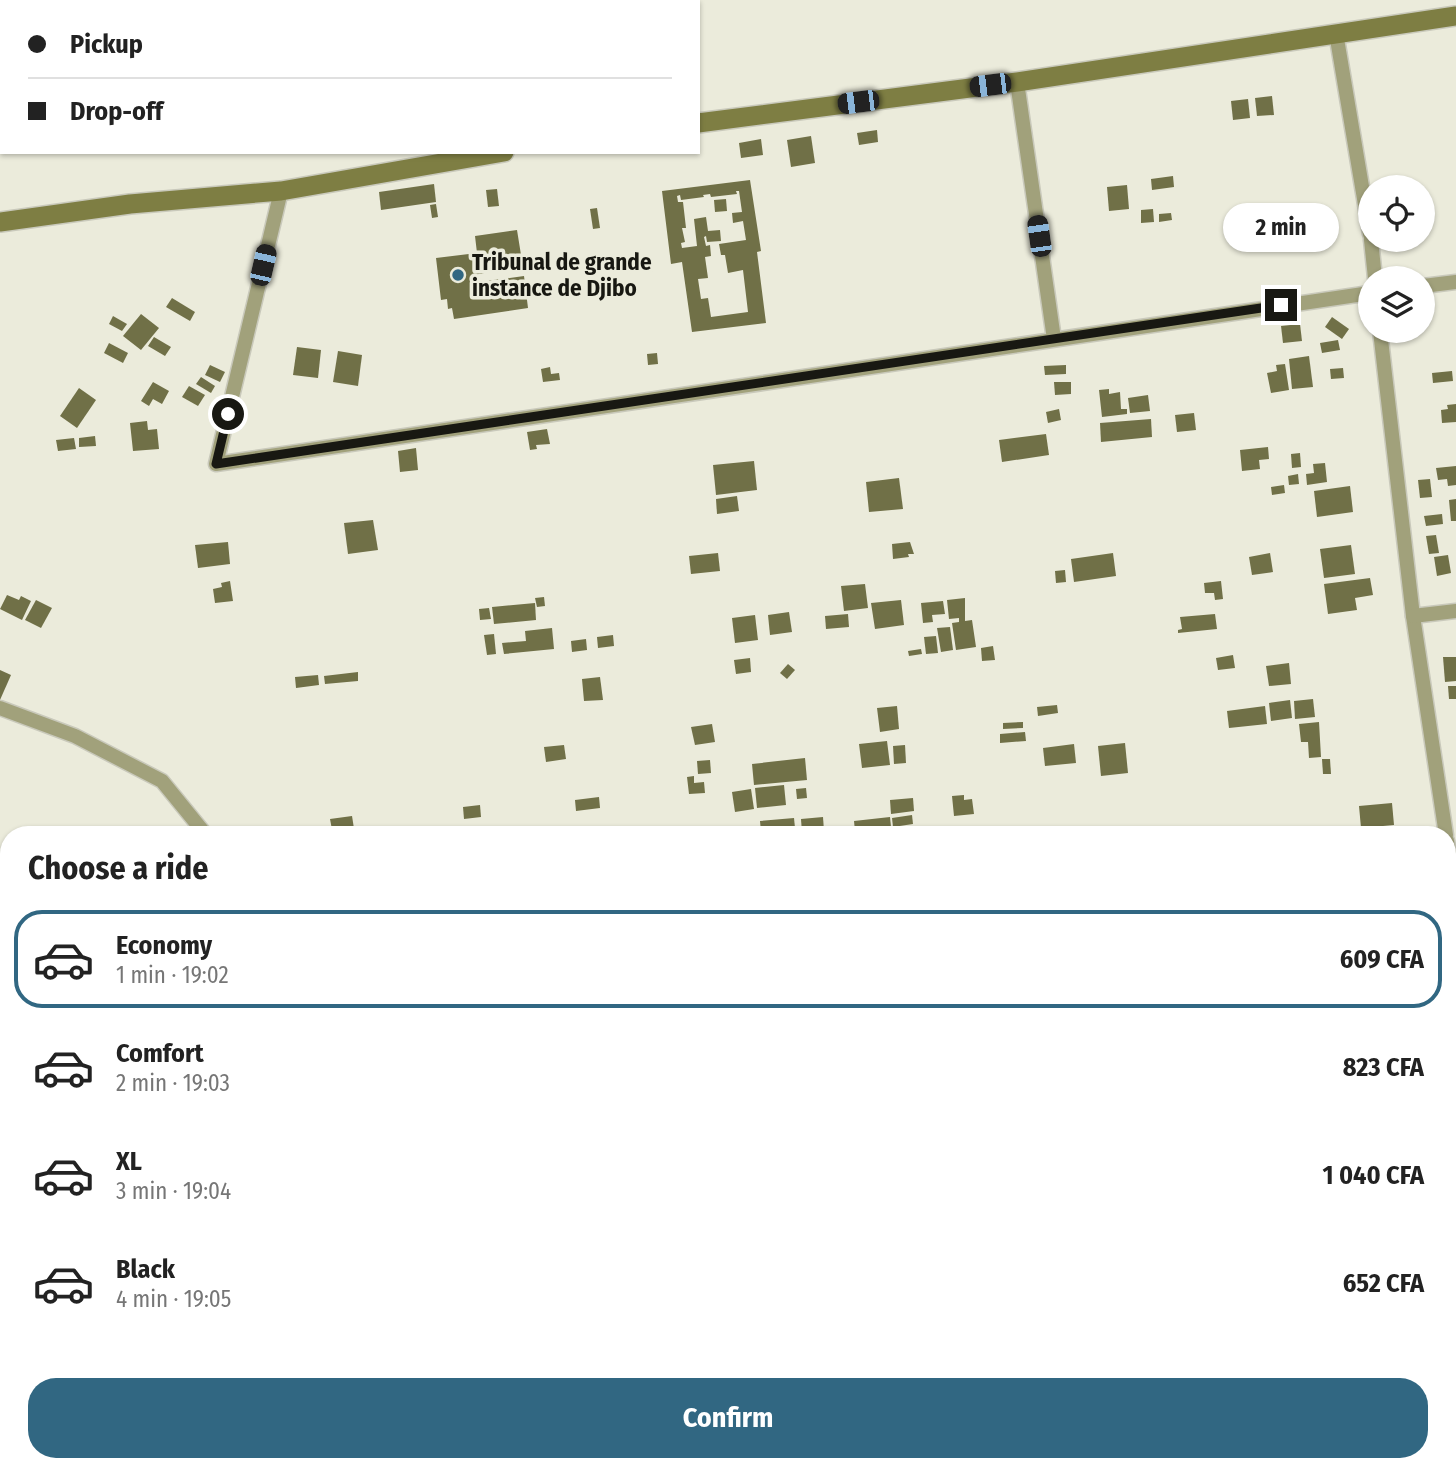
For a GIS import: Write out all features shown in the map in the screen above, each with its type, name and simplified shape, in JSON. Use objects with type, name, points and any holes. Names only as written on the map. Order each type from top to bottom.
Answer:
[{"type":"main road","points":[[700,123],[1017,82],[1456,16]]},
{"type":"main road","points":[[0,222],[130,204],[281,191],[493,154]]},
{"type":"street","points":[[1336,33],[1360,175]]},
{"type":"street","points":[[1017,82],[1054,339]]},
{"type":"street","points":[[281,191],[216,464],[1358,295]]},
{"type":"street","points":[[1435,285],[1456,282]]},
{"type":"street","points":[[1381,343],[1413,616],[1445,826]]},
{"type":"street","points":[[1413,616],[1456,611]]},
{"type":"street","points":[[0,708],[75,736],[162,781],[199,826]]},
{"type":"building","points":[[1272,96],[1274,115],[1257,116],[1255,98]]},
{"type":"building","points":[[1248,99],[1250,118],[1233,120],[1231,101]]},
{"type":"building","points":[[877,130],[878,142],[859,145],[857,133]]},
{"type":"building","points":[[811,136],[815,163],[791,167],[787,140]]},
{"type":"building","points":[[761,139],[763,155],[741,158],[739,143]]},
{"type":"building","points":[[1173,176],[1174,187],[1152,190],[1151,179]]},
{"type":"building","points":[[750,180],[761,251],[757,252],[766,323],[692,332],[682,262],[671,264],[662,191]],"holes":[[[736,191],[739,191],[742,212],[732,213],[733,223],[743,221],[746,240],[719,244],[721,255],[725,255],[728,273],[743,270],[748,312],[711,317],[708,298],[701,299],[698,279],[708,278],[705,257],[711,256],[710,245],[706,246],[704,237],[706,236],[707,242],[721,241],[720,230],[708,231],[706,217],[694,219],[697,246],[682,248],[681,243],[685,242],[682,228],[686,228],[683,202],[678,202],[677,196],[680,195],[681,200],[710,194],[711,197],[737,194]]]},
{"type":"building","points":[[434,184],[436,202],[381,210],[379,192]]},
{"type":"building","points":[[1127,185],[1129,209],[1109,211],[1107,187]]},
{"type":"building","points":[[497,189],[499,206],[488,207],[486,190]]},
{"type":"building","points":[[726,199],[727,211],[715,212],[714,200]]},
{"type":"building","points":[[436,204],[438,217],[432,218],[430,205]]},
{"type":"building","points":[[597,208],[600,228],[593,229],[590,209]]},
{"type":"building","points":[[1153,209],[1154,222],[1141,223],[1141,210]]},
{"type":"building","points":[[1171,213],[1172,220],[1159,222],[1159,214]]},
{"type":"building","name":"Tribunal de grande instance de Djibo","points":[[517,230],[522,261],[497,264],[497,271],[478,274],[479,282],[524,276],[528,308],[454,319],[452,308],[448,309],[447,299],[441,300],[436,258],[477,253],[475,236]]},
{"type":"building","points":[[172,298],[195,312],[190,321],[166,307]]},
{"type":"building","points":[[141,314],[159,328],[141,350],[123,336]]},
{"type":"building","points":[[113,316],[127,324],[122,331],[109,324]]},
{"type":"building","points":[[1332,317],[1349,329],[1342,339],[1325,327]]},
{"type":"building","points":[[1300,324],[1302,341],[1283,343],[1281,326]]},
{"type":"building","points":[[154,337],[171,347],[165,356],[148,346]]},
{"type":"building","points":[[1338,340],[1340,350],[1322,353],[1320,343]]},
{"type":"building","points":[[109,343],[128,353],[123,363],[104,353]]},
{"type":"building","points":[[297,347],[321,350],[318,378],[293,375]]},
{"type":"building","points":[[338,351],[362,355],[358,386],[333,382]]},
{"type":"building","points":[[657,353],[658,364],[648,365],[647,354]]},
{"type":"building","points":[[1309,356],[1313,387],[1292,389],[1289,359]]},
{"type":"building","points":[[1285,364],[1289,390],[1271,393],[1267,373],[1277,371],[1276,365]]},
{"type":"building","points":[[210,365],[225,372],[220,382],[205,375]]},
{"type":"building","points":[[1066,365],[1066,374],[1045,375],[1044,366]]},
{"type":"building","points":[[550,367],[551,374],[559,373],[560,380],[543,382],[541,369]]},
{"type":"building","points":[[1343,368],[1344,378],[1331,379],[1330,369]]},
{"type":"building","points":[[1452,371],[1453,381],[1433,383],[1432,373]]},
{"type":"building","points":[[201,377],[215,386],[211,393],[196,384]]},
{"type":"building","points":[[153,382],[169,391],[162,404],[153,399],[149,406],[141,401]]},
{"type":"building","points":[[1054,382],[1071,382],[1071,394],[1055,395]]},
{"type":"building","points":[[189,386],[205,395],[198,406],[182,397]]},
{"type":"building","points":[[79,388],[96,400],[77,428],[60,416]]},
{"type":"building","points":[[1109,389],[1109,394],[1120,392],[1121,409],[1127,409],[1127,414],[1102,417],[1099,390]]},
{"type":"building","points":[[1148,395],[1150,411],[1130,413],[1128,398]]},
{"type":"building","points":[[1456,404],[1456,422],[1442,423],[1441,410],[1448,409],[1447,405]]},
{"type":"building","points":[[1059,409],[1061,420],[1048,423],[1046,412]]},
{"type":"building","points":[[1194,413],[1196,430],[1177,432],[1175,415]]},
{"type":"building","points":[[1151,419],[1152,437],[1101,442],[1100,423]]},
{"type":"building","points":[[147,421],[148,430],[157,429],[159,449],[133,451],[130,423]]},
{"type":"building","points":[[547,429],[550,444],[536,445],[537,449],[530,450],[527,432]]},
{"type":"building","points":[[1046,434],[1049,455],[1002,462],[999,440]]},
{"type":"building","points":[[95,436],[96,446],[79,447],[79,438]]},
{"type":"building","points":[[74,438],[76,449],[58,451],[56,440]]},
{"type":"building","points":[[1268,447],[1269,459],[1259,460],[1260,469],[1242,471],[1240,450]]},
{"type":"building","points":[[416,448],[418,470],[400,472],[398,451]]},
{"type":"building","points":[[1300,453],[1301,467],[1292,468],[1291,454]]},
{"type":"building","points":[[754,461],[757,490],[716,495],[713,465]]},
{"type":"building","points":[[1325,463],[1327,482],[1307,485],[1306,474],[1314,473],[1313,464]]},
{"type":"building","points":[[1456,466],[1456,485],[1448,486],[1447,479],[1438,480],[1436,468]]},
{"type":"building","points":[[1298,474],[1299,484],[1289,485],[1288,476]]},
{"type":"building","points":[[899,478],[903,509],[869,512],[866,482]]},
{"type":"building","points":[[1430,479],[1432,497],[1420,498],[1418,480]]},
{"type":"building","points":[[1284,485],[1285,493],[1272,495],[1271,487]]},
{"type":"building","points":[[1350,486],[1353,512],[1317,517],[1314,491]]},
{"type":"building","points":[[737,496],[739,511],[717,514],[716,499]]},
{"type":"building","points":[[1456,499],[1456,521],[1451,521],[1449,500]]},
{"type":"building","points":[[1442,514],[1443,524],[1426,526],[1424,516]]},
{"type":"building","points":[[373,520],[378,550],[348,554],[344,523]]},
{"type":"building","points":[[1436,535],[1439,553],[1429,554],[1426,536]]},
{"type":"building","points":[[228,542],[230,564],[198,568],[195,545]]},
{"type":"building","points":[[910,542],[914,554],[893,559],[892,544]]},
{"type":"building","points":[[1351,545],[1355,574],[1324,578],[1320,549]]},
{"type":"building","points":[[718,553],[720,571],[691,574],[689,556]]},
{"type":"building","points":[[1113,553],[1116,576],[1074,582],[1071,559]]},
{"type":"building","points":[[1270,553],[1273,572],[1252,575],[1249,557]]},
{"type":"building","points":[[1448,555],[1451,573],[1437,576],[1434,557]]},
{"type":"building","points":[[1065,570],[1066,582],[1056,583],[1055,571]]},
{"type":"building","points":[[1370,578],[1373,595],[1355,598],[1357,610],[1328,614],[1324,584]]},
{"type":"building","points":[[230,581],[233,601],[215,603],[213,589]]},
{"type":"building","points":[[1221,581],[1223,599],[1215,600],[1214,593],[1205,593],[1204,583]]},
{"type":"building","points":[[865,584],[868,608],[844,611],[841,586]]},
{"type":"building","points":[[7,595],[19,600],[21,596],[31,601],[22,620],[0,609]]},
{"type":"building","points":[[544,597],[545,606],[537,607],[535,598]]},
{"type":"building","points":[[965,598],[965,621],[972,620],[976,647],[956,650],[952,623],[959,622],[959,618],[949,619],[947,600]]},
{"type":"building","points":[[36,600],[52,608],[41,628],[25,620]]},
{"type":"building","points":[[901,600],[904,625],[875,629],[871,603]]},
{"type":"building","points":[[943,601],[945,614],[932,615],[933,622],[923,623],[921,603]]},
{"type":"building","points":[[535,603],[536,620],[494,624],[492,607]]},
{"type":"building","points":[[489,608],[491,619],[480,620],[479,609]]},
{"type":"building","points":[[789,612],[792,632],[770,635],[768,615]]},
{"type":"building","points":[[848,614],[849,627],[826,629],[825,616]]},
{"type":"building","points":[[1215,614],[1217,629],[1178,633],[1178,630],[1182,629],[1180,617]]},
{"type":"building","points":[[755,615],[758,640],[735,643],[732,618]]},
{"type":"building","points":[[950,627],[953,650],[941,652],[937,628]]},
{"type":"building","points":[[552,628],[554,649],[504,654],[502,643],[526,641],[525,631]]},
{"type":"building","points":[[494,634],[496,654],[487,655],[484,635]]},
{"type":"building","points":[[613,635],[614,646],[598,648],[597,637]]},
{"type":"building","points":[[936,636],[938,653],[926,654],[924,637]]},
{"type":"building","points":[[586,639],[587,650],[572,652],[571,641]]},
{"type":"building","points":[[993,646],[995,660],[982,661],[981,648]]},
{"type":"building","points":[[921,649],[922,654],[909,656],[908,651]]},
{"type":"building","points":[[1233,655],[1235,668],[1218,670],[1216,658]]},
{"type":"building","points":[[1443,657],[1456,657],[1456,681],[1445,682]]},
{"type":"building","points":[[750,658],[751,672],[736,674],[734,660]]},
{"type":"building","points":[[1289,663],[1291,684],[1269,686],[1266,666]]},
{"type":"building","points":[[788,664],[795,670],[787,679],[780,673]]},
{"type":"building","points":[[0,670],[11,675],[0,700]]},
{"type":"building","points":[[358,672],[358,681],[325,684],[324,676]]},
{"type":"building","points":[[318,675],[319,685],[296,688],[295,677]]},
{"type":"building","points":[[600,677],[603,700],[584,701],[582,679]]},
{"type":"building","points":[[1448,686],[1456,686],[1456,699],[1449,699]]},
{"type":"building","points":[[1313,699],[1315,717],[1295,719],[1294,701]]},
{"type":"building","points":[[1290,700],[1292,718],[1271,721],[1269,703]]},
{"type":"building","points":[[1057,705],[1058,713],[1038,716],[1037,707]]},
{"type":"building","points":[[897,706],[899,729],[880,732],[877,708]]},
{"type":"building","points":[[1265,706],[1267,724],[1229,728],[1227,711]]},
{"type":"building","points":[[1023,722],[1023,728],[1003,729],[1003,723]]},
{"type":"building","points":[[1319,722],[1321,757],[1309,758],[1308,742],[1301,742],[1299,724]]},
{"type":"building","points":[[712,724],[715,742],[695,745],[691,727]]},
{"type":"building","points":[[1025,732],[1026,741],[1000,743],[1000,734]]},
{"type":"building","points":[[887,741],[890,765],[862,768],[859,744]]},
{"type":"building","points":[[1125,743],[1128,773],[1101,776],[1098,746]]},
{"type":"building","points":[[1074,744],[1076,763],[1045,766],[1043,748]]},
{"type":"building","points":[[564,745],[566,759],[546,762],[544,747]]},
{"type":"building","points":[[905,745],[906,763],[894,764],[893,746]]},
{"type":"building","points":[[805,758],[807,780],[754,785],[752,764]]},
{"type":"building","points":[[1322,759],[1330,759],[1331,774],[1323,774]]},
{"type":"building","points":[[710,760],[711,773],[698,774],[697,761]]},
{"type":"building","points":[[694,776],[694,783],[704,782],[705,793],[689,794],[687,777]]},
{"type":"building","points":[[784,785],[786,805],[757,808],[755,788]]},
{"type":"building","points":[[806,788],[807,798],[797,799],[796,789]]},
{"type":"building","points":[[751,789],[754,809],[735,812],[732,792]]},
{"type":"building","points":[[964,795],[964,800],[972,799],[974,814],[954,816],[952,796]]},
{"type":"building","points":[[599,797],[600,808],[576,811],[575,800]]},
{"type":"building","points":[[913,798],[914,811],[891,814],[890,800]]},
{"type":"building","points":[[1392,803],[1394,825],[1361,826],[1359,806]]},
{"type":"building","points":[[480,805],[481,817],[464,819],[463,807]]},
{"type":"building","points":[[912,815],[913,824],[893,826],[892,818]]},
{"type":"building","points":[[352,816],[354,826],[331,826],[330,819]]},
{"type":"building","points":[[823,817],[824,826],[802,826],[801,819]]},
{"type":"building","points":[[890,817],[891,826],[854,826],[854,821]]},
{"type":"building","points":[[794,818],[795,826],[760,826],[760,821]]},
{"type":"place","name":"Tribunal de grande instance de Djibo","points":[[458,275]]},
{"type":"route","points":[[228,414],[216,464],[1281,305]]}]
